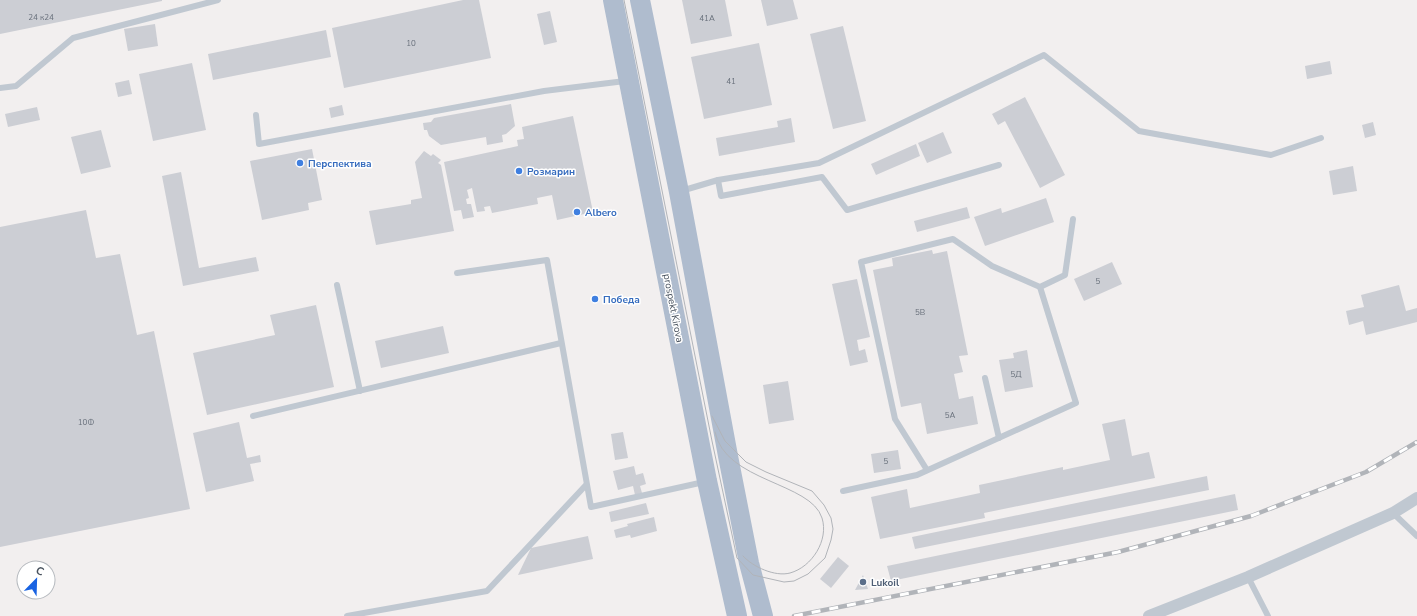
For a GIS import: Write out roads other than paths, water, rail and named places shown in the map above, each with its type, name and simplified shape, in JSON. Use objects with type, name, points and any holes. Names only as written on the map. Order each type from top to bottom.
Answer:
[{"type":"main road","name":"prospekt Kirova","points":[[612,0],[707,481],[737,616]]},
{"type":"main road","points":[[640,0],[679,192],[719,414],[749,563],[763,616]]},
{"type":"street","points":[[1149,616],[1248,577],[1393,513],[1417,498]]},
{"type":"lane","points":[[0,88],[16,86],[73,38],[218,0]]},
{"type":"lane","points":[[679,192],[718,180],[819,164],[1044,56],[1139,132],[1271,155],[1321,138]]},
{"type":"lane","points":[[256,114],[259,144],[544,91],[629,80]]},
{"type":"lane","points":[[718,180],[721,196],[822,177],[847,210],[999,164]]},
{"type":"lane","points":[[1040,287],[1065,275],[1073,219]]},
{"type":"lane","points":[[843,491],[917,475],[1076,403],[1040,287],[992,266],[953,238],[860,262],[895,419],[928,470]]},
{"type":"lane","points":[[457,273],[547,260],[590,507],[707,481]]},
{"type":"lane","points":[[337,285],[360,390]]},
{"type":"lane","points":[[253,416],[561,343]]},
{"type":"lane","points":[[986,378],[999,438]]},
{"type":"lane","points":[[347,616],[487,591],[586,485]]},
{"type":"lane","points":[[1393,513],[1417,536]]},
{"type":"lane","points":[[1248,577],[1268,616]]},
{"type":"tram line","points":[[624,0],[712,441],[737,558],[753,575],[784,582],[794,581],[808,574],[825,558],[831,540],[833,529],[831,518],[824,505],[812,491],[746,462],[725,441],[712,416]]},
{"type":"tram line","points":[[715,432],[722,449],[734,461],[750,472],[802,496],[815,506],[822,518],[824,526],[821,543],[812,559],[798,570],[790,573],[778,574],[765,570],[752,564],[743,556]]},
{"type":"railway","points":[[794,616],[1118,552],[1251,516],[1366,472],[1417,442]]},
{"type":"place","name":"Перспектива","points":[[300,163]]},
{"type":"place","name":"Розмарин","points":[[519,171]]},
{"type":"place","name":"Albero","points":[[577,212]]},
{"type":"place","name":"Победа","points":[[595,299]]},
{"type":"place","name":"Lukoil","points":[[863,582]]}]
